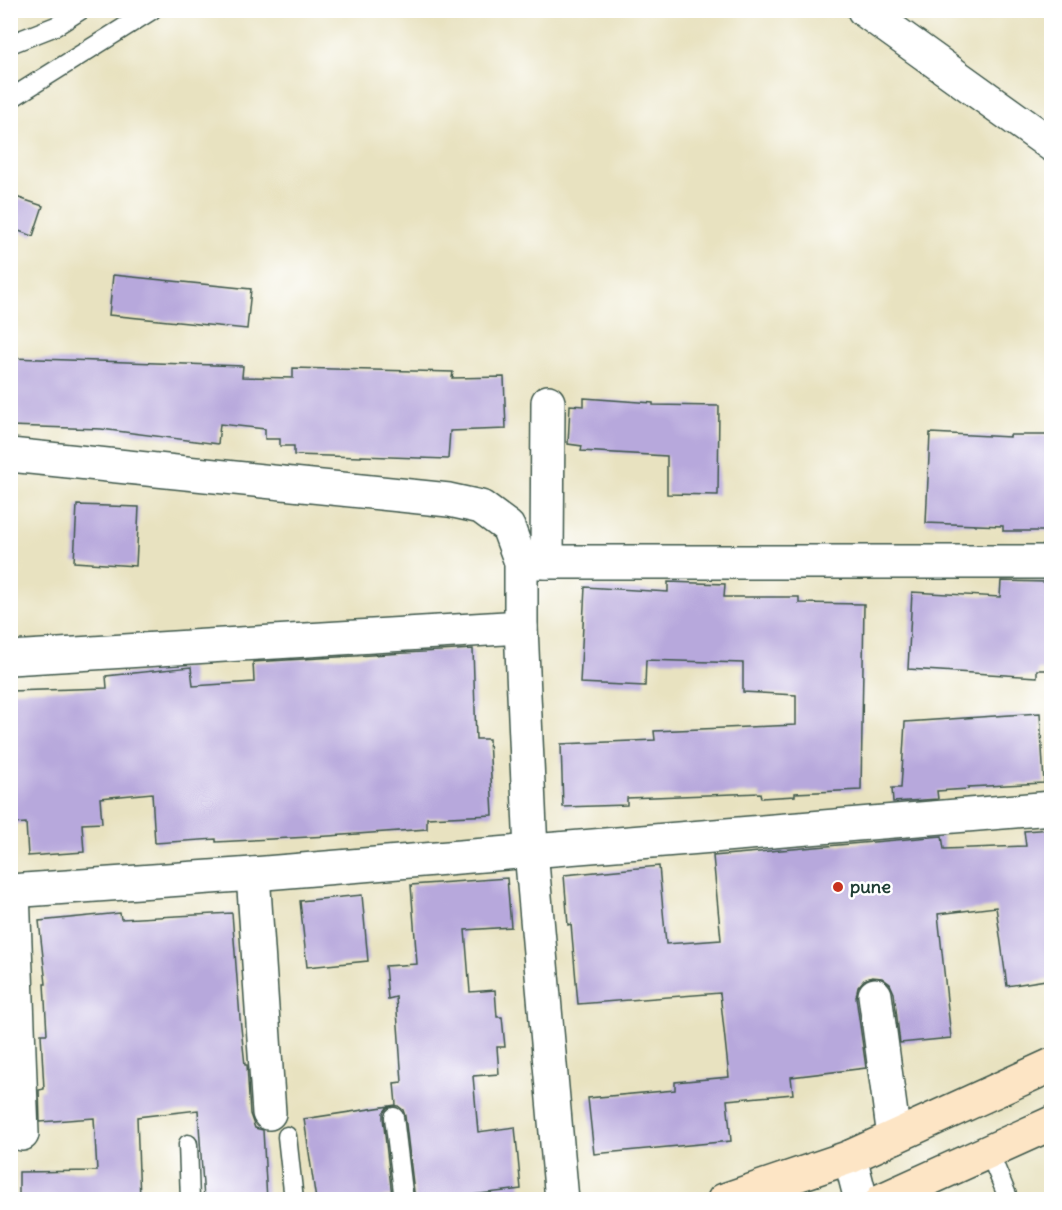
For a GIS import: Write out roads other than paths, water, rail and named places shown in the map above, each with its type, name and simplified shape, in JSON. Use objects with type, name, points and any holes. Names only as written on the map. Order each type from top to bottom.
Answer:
[{"type":"main road","points":[[724,1200],[850,1156],[1052,1065]]},
{"type":"main road","points":[[882,1200],[1052,1123]]},
{"type":"street","points":[[864,10],[1052,145]]},
{"type":"street","points":[[548,402],[534,562],[522,627],[531,851],[562,1200]]},
{"type":"street","points":[[10,455],[449,500],[481,507],[508,527],[534,562]]},
{"type":"street","points":[[534,562],[1052,562]]},
{"type":"street","points":[[10,658],[522,627]]},
{"type":"street","points":[[22,1134],[12,891],[253,874],[1052,808]]},
{"type":"street","points":[[253,874],[278,1124]]},
{"type":"street","points":[[874,995],[894,1137]]},
{"type":"street","points":[[850,1156],[861,1200]]},
{"type":"lane","points":[[10,44],[56,26],[81,10]]},
{"type":"lane","points":[[10,99],[152,10]]},
{"type":"lane","points":[[394,1117],[404,1200]]},
{"type":"lane","points":[[278,1124],[294,1200]]},
{"type":"lane","points":[[188,1144],[190,1200]]},
{"type":"lane","points":[[989,1152],[1009,1200]]},
{"type":"place","name":"pune","points":[[838,887]]}]
